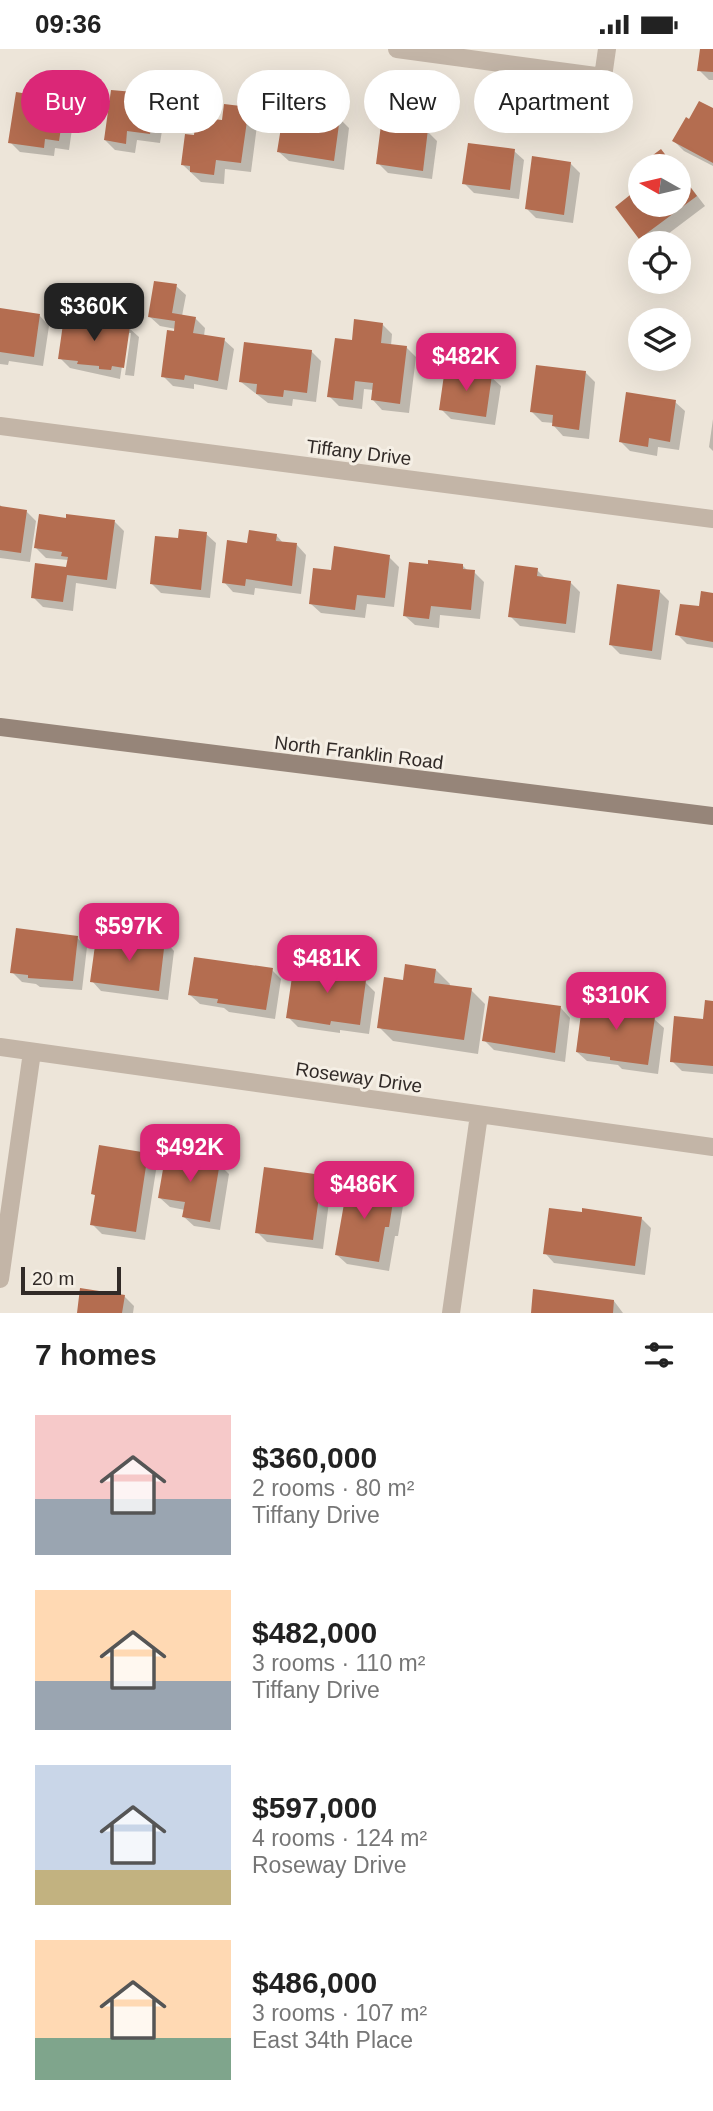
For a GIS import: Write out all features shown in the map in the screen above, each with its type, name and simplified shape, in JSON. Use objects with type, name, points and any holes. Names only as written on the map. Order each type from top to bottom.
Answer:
[{"type":"main road","name":"North Franklin Road","points":[[0,727],[713,816]]},
{"type":"street","points":[[397,49],[603,77],[607,49]]},
{"type":"street","name":"Tiffany Drive","points":[[0,426],[713,519]]},
{"type":"street","name":"Roseway Drive","points":[[0,1047],[713,1147]]},
{"type":"street","points":[[0,1279],[32,1052]]},
{"type":"street","points":[[451,1313],[479,1115]]},
{"type":"building","points":[[700,49],[713,49],[713,72],[697,71]]},
{"type":"building","points":[[111,90],[124,91],[126,144],[104,140],[105,133],[110,133]]},
{"type":"building","points":[[16,92],[21,93],[21,133],[60,133],[59,141],[45,139],[44,148],[8,143]]},
{"type":"building","points":[[699,101],[713,108],[713,163],[672,141]]},
{"type":"building","points":[[224,104],[237,106],[237,133],[245,133],[241,163],[216,160],[214,175],[190,172],[190,166],[181,165],[185,134],[223,133]]},
{"type":"building","points":[[280,133],[338,133],[334,161],[277,152]]},
{"type":"building","points":[[380,133],[428,133],[423,171],[376,164]]},
{"type":"building","points":[[468,143],[515,149],[510,190],[462,184]]},
{"type":"building","points":[[532,156],[571,162],[564,215],[525,209]]},
{"type":"building","points":[[691,188],[697,196],[691,200]]},
{"type":"building","points":[[628,197],[628,217],[669,217],[650,231],[633,231],[615,207]]},
{"type":"building","points":[[154,281],[177,284],[172,313],[196,317],[193,333],[225,338],[218,381],[185,375],[184,380],[161,377],[167,330],[174,331],[175,321],[148,317]]},
{"type":"building","points":[[0,308],[40,314],[34,357],[0,352]]},
{"type":"building","points":[[64,317],[130,326],[124,368],[112,366],[111,370],[99,369],[99,366],[58,359]]},
{"type":"building","points":[[354,319],[383,323],[381,343],[407,346],[400,404],[371,400],[373,383],[355,381],[353,400],[327,397],[335,338],[352,340]]},
{"type":"building","points":[[244,342],[312,350],[307,393],[284,390],[283,397],[256,394],[257,384],[239,382]]},
{"type":"building","points":[[536,365],[586,371],[579,430],[552,426],[553,415],[530,412]]},
{"type":"building","points":[[445,368],[492,375],[486,417],[439,410]]},
{"type":"building","points":[[626,392],[676,400],[670,442],[649,438],[648,447],[619,442]]},
{"type":"building","points":[[0,506],[27,510],[21,553],[0,550]]},
{"type":"building","points":[[39,514],[66,518],[66,514],[115,520],[107,580],[67,575],[63,602],[31,598],[35,563],[66,567],[68,557],[61,556],[62,552],[34,548]]},
{"type":"building","points":[[179,529],[207,532],[201,590],[150,584],[155,536],[178,538]]},
{"type":"building","points":[[249,530],[277,534],[276,541],[297,543],[292,586],[246,579],[245,586],[222,583],[227,540],[247,543]]},
{"type":"building","points":[[334,546],[390,555],[385,598],[357,595],[355,610],[309,604],[313,568],[331,570]]},
{"type":"building","points":[[428,560],[463,564],[463,569],[475,570],[471,610],[431,606],[429,619],[403,616],[409,562],[428,564]]},
{"type":"building","points":[[515,565],[538,568],[537,576],[571,581],[566,624],[508,617]]},
{"type":"building","points":[[617,584],[660,590],[652,651],[609,645]]},
{"type":"building","points":[[701,591],[713,593],[713,642],[675,635],[680,604],[699,606]]},
{"type":"building","points":[[16,928],[78,936],[73,981],[28,978],[28,975],[10,973]]},
{"type":"building","points":[[140,936],[165,940],[159,991],[90,982],[96,938],[139,944]]},
{"type":"building","points":[[324,956],[349,960],[347,978],[366,980],[360,1025],[331,1021],[330,1025],[286,1018],[293,970],[321,974]]},
{"type":"building","points":[[194,957],[273,968],[266,1010],[217,1003],[218,999],[188,995]]},
{"type":"building","points":[[405,964],[436,969],[434,983],[472,988],[464,1040],[377,1028],[384,977],[403,980]]},
{"type":"building","points":[[605,994],[628,996],[626,1013],[655,1017],[648,1065],[576,1052],[582,1006],[602,1009]]},
{"type":"building","points":[[489,996],[561,1006],[555,1053],[482,1041]]},
{"type":"building","points":[[705,1000],[713,1001],[713,1066],[670,1062],[674,1016],[703,1019]]},
{"type":"building","points":[[99,1145],[148,1153],[136,1232],[90,1225],[95,1195],[91,1194]]},
{"type":"building","points":[[166,1152],[220,1162],[210,1222],[182,1217],[185,1202],[158,1198]]},
{"type":"building","points":[[264,1167],[322,1175],[313,1240],[255,1233]]},
{"type":"building","points":[[348,1181],[395,1189],[389,1227],[385,1227],[379,1262],[335,1255]]},
{"type":"building","points":[[549,1208],[582,1212],[582,1208],[642,1217],[635,1266],[543,1254]]},
{"type":"building","points":[[80,1288],[125,1295],[122,1313],[77,1313]]},
{"type":"building","points":[[533,1289],[614,1300],[613,1313],[531,1313]]}]
